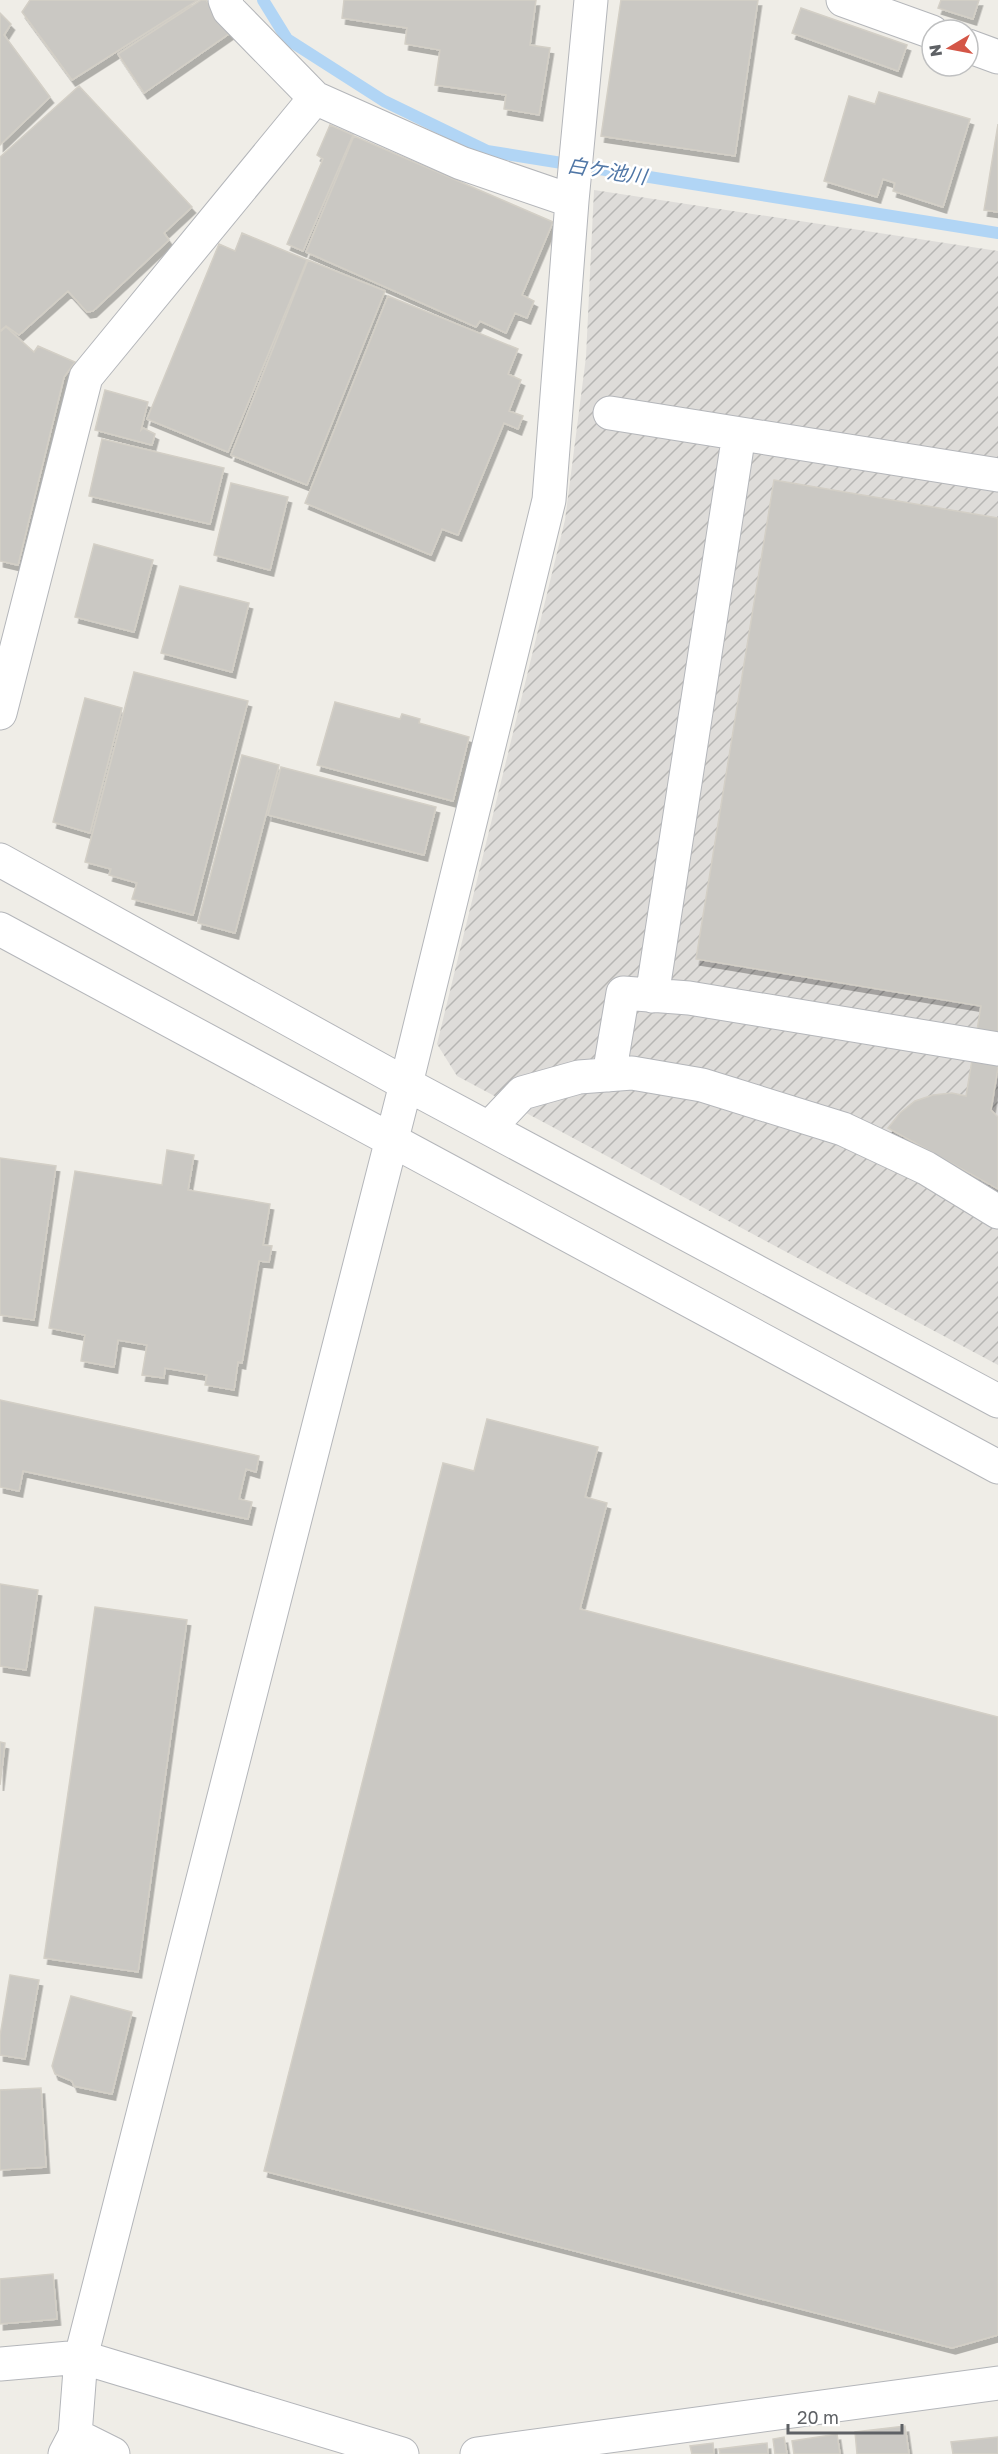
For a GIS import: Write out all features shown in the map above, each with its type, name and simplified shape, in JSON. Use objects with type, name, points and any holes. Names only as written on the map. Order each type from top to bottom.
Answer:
[{"type":"street","points":[[225,0],[229,10],[315,98],[461,163],[572,201]]},
{"type":"street","points":[[113,2454],[70,2444],[81,2357],[406,1084],[549,500],[572,201],[591,0]]},
{"type":"street","points":[[843,0],[919,19]]},
{"type":"street","points":[[980,50],[998,57]]},
{"type":"street","points":[[0,713],[86,377],[315,98]]},
{"type":"street","points":[[610,413],[998,475]]},
{"type":"street","points":[[652,996],[739,434]]},
{"type":"street","points":[[0,860],[406,1084],[998,1401]]},
{"type":"street","points":[[0,929],[998,1467]]},
{"type":"street","points":[[609,1075],[623,993],[689,998],[998,1049]]},
{"type":"street","points":[[489,1128],[522,1093],[579,1077],[632,1073],[702,1085],[843,1129],[926,1168],[998,1212]]},
{"type":"street","points":[[0,2364],[81,2357],[402,2454]]},
{"type":"street","points":[[477,2454],[998,2382]]},
{"type":"shaded area","points":[[594,190],[998,251],[998,1365],[457,1076],[437,1044],[565,520],[586,357]]},
{"type":"building","points":[[30,0],[198,0],[72,80],[22,12]]},
{"type":"building","points":[[201,0],[206,0],[230,33],[144,93],[118,54]]},
{"type":"building","points":[[344,0],[536,0],[530,45],[550,48],[539,115],[504,109],[506,95],[435,85],[440,50],[405,44],[407,28],[342,18]]},
{"type":"building","points":[[621,0],[758,0],[735,156],[601,136]]},
{"type":"building","points":[[941,0],[979,0],[973,18],[938,8]]},
{"type":"building","points":[[801,8],[907,45],[898,71],[792,33]]},
{"type":"building","points":[[0,13],[11,24],[4,35],[50,97],[0,145]]},
{"type":"building","points":[[79,86],[192,207],[164,233],[169,240],[93,311],[87,312],[68,291],[19,335],[6,326],[0,331],[0,157]]},
{"type":"building","points":[[879,92],[970,119],[943,207],[893,191],[895,183],[883,179],[877,197],[824,181],[849,96],[875,104]]},
{"type":"building","points":[[998,124],[998,212],[984,210]]},
{"type":"building","points":[[330,125],[353,135],[303,251],[287,244],[323,159],[317,155]]},
{"type":"building","points":[[354,136],[553,222],[522,295],[534,301],[527,318],[515,313],[506,333],[480,321],[476,327],[306,252]]},
{"type":"building","points":[[242,233],[307,260],[228,452],[147,419],[219,244],[235,251]]},
{"type":"building","points":[[308,260],[385,291],[307,485],[231,455]]},
{"type":"building","points":[[388,296],[518,349],[508,374],[521,380],[509,411],[523,416],[518,429],[504,423],[458,535],[442,529],[431,555],[305,503]]},
{"type":"building","points":[[6,327],[34,352],[38,346],[75,362],[64,377],[18,565],[0,561],[0,332]]},
{"type":"building","points":[[105,390],[148,402],[141,430],[143,428],[155,434],[152,445],[95,430]]},
{"type":"building","points":[[102,439],[224,468],[210,524],[89,496]]},
{"type":"building","points":[[774,480],[998,518],[998,1068],[991,1110],[998,1117],[998,1189],[888,1128],[900,1113],[915,1101],[933,1095],[952,1093],[966,1096],[981,1006],[696,959]]},
{"type":"building","points":[[231,483],[288,497],[270,570],[214,555]]},
{"type":"building","points":[[94,544],[153,560],[134,632],[75,617]]},
{"type":"building","points":[[180,586],[249,603],[232,672],[161,653]]},
{"type":"building","points":[[134,672],[248,701],[193,915],[132,899],[137,883],[109,875],[111,869],[85,862]]},
{"type":"building","points":[[85,698],[122,708],[90,833],[53,822]]},
{"type":"building","points":[[335,702],[400,719],[402,714],[420,719],[419,723],[469,737],[453,801],[317,765]]},
{"type":"building","points":[[242,755],[279,765],[235,933],[198,923]]},
{"type":"building","points":[[281,767],[436,807],[424,855],[268,815]]},
{"type":"building","points":[[167,1150],[194,1155],[188,1190],[270,1204],[263,1245],[272,1246],[269,1262],[259,1261],[242,1363],[238,1362],[234,1390],[205,1385],[207,1375],[165,1368],[164,1378],[142,1375],[147,1345],[118,1340],[114,1367],[81,1361],[85,1335],[49,1328],[75,1171],[162,1185]]},
{"type":"building","points":[[0,1158],[56,1166],[34,1320],[0,1315]]},
{"type":"building","points":[[0,1400],[259,1456],[256,1472],[246,1469],[239,1499],[252,1502],[248,1519],[23,1471],[19,1491],[0,1487]]},
{"type":"building","points":[[487,1419],[598,1447],[585,1497],[607,1503],[580,1609],[998,1717],[998,2335],[952,2348],[264,2171],[443,1463],[474,1471]]},
{"type":"building","points":[[0,1584],[38,1590],[26,1670],[0,1666]]},
{"type":"building","points":[[95,1607],[187,1620],[138,1972],[44,1958]]},
{"type":"building","points":[[0,1742],[5,1743],[0,1785]]},
{"type":"building","points":[[10,1975],[39,1980],[25,2059],[0,2055],[0,2036]]},
{"type":"building","points":[[71,1996],[132,2012],[112,2094],[74,2086],[72,2081],[55,2074],[52,2066]]},
{"type":"building","points":[[41,2088],[46,2167],[0,2170],[0,2090]]},
{"type":"building","points":[[53,2274],[57,2319],[0,2324],[0,2279]]},
{"type":"building","points":[[905,2426],[909,2454],[857,2454],[855,2432]]},
{"type":"building","points":[[837,2434],[840,2454],[794,2454],[792,2441]]},
{"type":"building","points":[[784,2437],[787,2454],[775,2454],[773,2439]]},
{"type":"building","points":[[998,2437],[998,2454],[953,2454],[951,2442]]},
{"type":"building","points":[[713,2443],[714,2454],[692,2454],[690,2446]]},
{"type":"building","points":[[767,2443],[768,2454],[720,2454],[719,2449]]},
{"type":"waterway","name":"白ケ池川","points":[[263,0],[287,39],[384,101],[487,151],[998,233]]}]
